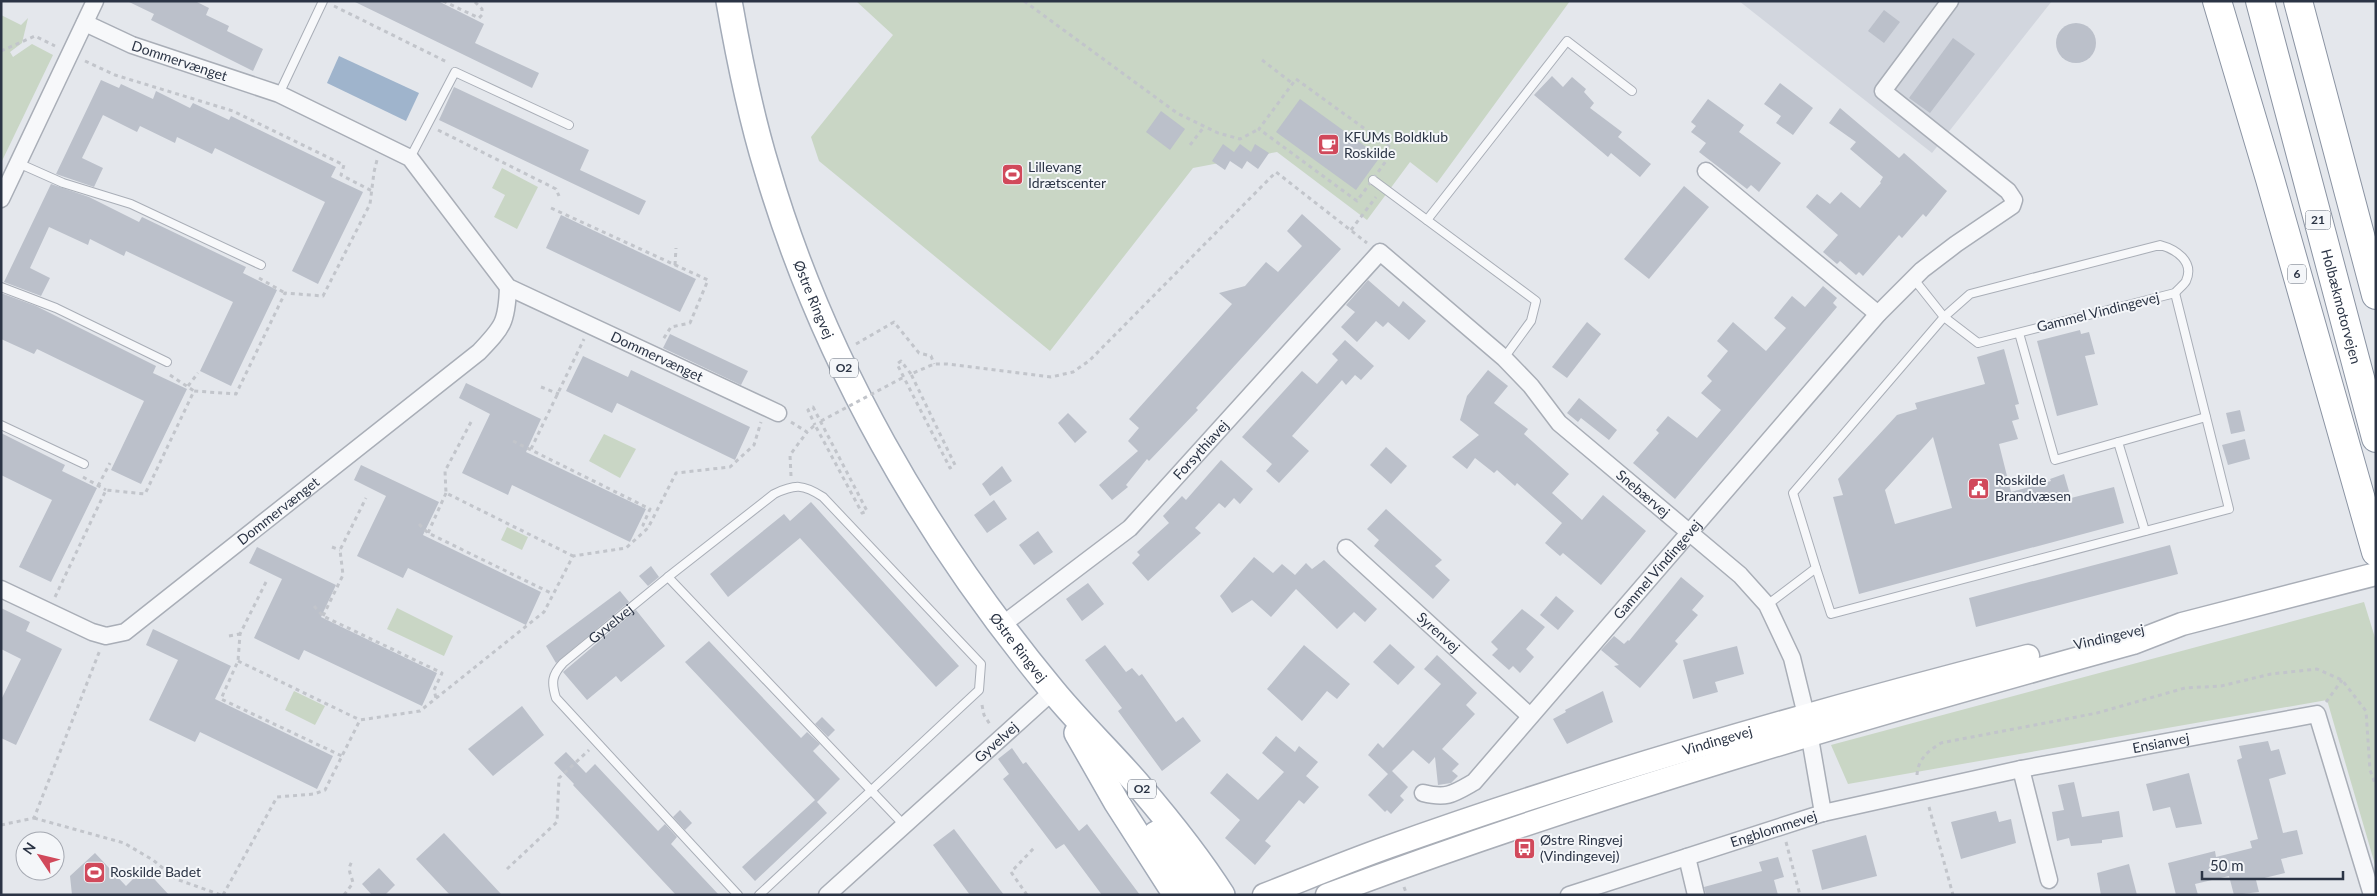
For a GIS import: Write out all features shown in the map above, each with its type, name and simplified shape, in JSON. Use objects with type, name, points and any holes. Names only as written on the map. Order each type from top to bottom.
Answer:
[{"type":"highway","name":"6","points":[[2217,1],[2273,188],[2376,552]]},
{"type":"highway","name":"Holbækmotorvejen","points":[[2260,1],[2376,438]]},
{"type":"highway","points":[[2298,1],[2376,296]]},
{"type":"main road","name":"Østre Ringvej","points":[[728,1],[745,86],[767,170],[800,266],[837,354],[872,423],[954,560],[1002,625],[1053,691],[1141,787],[1222,895]]},
{"type":"main road","name":"Vindingevej","points":[[1264,895],[1388,847],[1576,785],[1808,725],[2131,631],[2182,624],[2369,576]]},
{"type":"main road","name":"Østre Ringvej","points":[[1053,691],[1117,803],[1176,895]]},
{"type":"main road","name":"Vindingevej","points":[[1327,895],[1808,725]]},
{"type":"main road","points":[[1088,752],[1138,809],[1198,895]]},
{"type":"street","points":[[1,199],[95,1]]},
{"type":"street","name":"Gammel Vindingevej","points":[[1423,793],[1449,796],[1474,782],[1691,533],[1878,314],[1913,278],[1956,244],[2008,210],[2014,200],[2008,191],[1883,91],[1950,1]]},
{"type":"street","name":"Dommervænget","points":[[85,23],[132,45],[279,94],[410,158],[508,287],[772,410]]},
{"type":"street","points":[[1706,172],[1878,314]]},
{"type":"street","name":"Snebærvej","points":[[1380,252],[1504,358],[1531,386],[1559,423],[1740,575],[1767,605],[1792,658],[1808,725]]},
{"type":"street","name":"Forsythiavej","points":[[1002,625],[1130,528],[1380,252]]},
{"type":"street","name":"Dommervænget","points":[[106,636],[125,632],[479,352],[500,331],[507,310],[508,287]]},
{"type":"street","name":"Syrenvej","points":[[1346,548],[1530,716]]},
{"type":"street","points":[[1,589],[106,636]]},
{"type":"street","name":"Gyvelvej","points":[[827,895],[1053,691]]},
{"type":"street","points":[[2317,714],[2372,895]]},
{"type":"street","name":"Ensianvej","points":[[1823,813],[2021,769],[2317,714]]},
{"type":"street","name":"Engblommevej","points":[[1569,895],[1823,813],[1808,725]]},
{"type":"street","points":[[2021,769],[2049,880]]},
{"type":"street","points":[[1687,857],[1696,895]]},
{"type":"lane","points":[[279,94],[323,1]]},
{"type":"lane","points":[[1427,220],[1567,42],[1632,92]]},
{"type":"lane","points":[[410,158],[455,72],[568,125]]},
{"type":"lane","points":[[18,164],[63,183],[131,204],[261,266]]},
{"type":"lane","points":[[1373,180],[1536,301],[1531,320],[1504,358]]},
{"type":"lane","name":"Gammel Vindingevej","points":[[1913,278],[1944,317],[1978,343],[2175,292],[2186,281],[2188,268],[2183,257],[2173,248],[2160,245],[1970,294],[1944,317]]},
{"type":"lane","points":[[1,287],[56,308],[167,362]]},
{"type":"lane","points":[[1944,317],[1793,493],[1831,614],[2229,509],[2175,292]]},
{"type":"lane","points":[[2019,332],[2055,460],[2206,417]]},
{"type":"lane","points":[[1,425],[84,464]]},
{"type":"lane","points":[[2118,442],[2145,532]]},
{"type":"lane","points":[[759,895],[871,791],[979,690],[981,664],[823,497],[808,488],[791,486],[774,494],[668,577],[871,791],[904,825]]},
{"type":"lane","points":[[1767,605],[1816,568]]},
{"type":"lane","name":"Gyvelvej","points":[[668,577],[563,663],[553,674],[552,685],[556,698],[738,895]]},
{"type":"path","points":[[443,1],[479,18],[482,15],[482,10],[474,1]]},
{"type":"path","points":[[1024,1],[1159,101],[1204,127],[1240,139],[1259,129],[1296,79],[1394,150],[1357,201],[1259,129]]},
{"type":"path","points":[[332,5],[450,63],[455,72]]},
{"type":"path","points":[[1,51],[36,36],[115,75],[233,111],[344,165],[341,175],[372,191]]},
{"type":"path","points":[[1262,60],[1292,83]]},
{"type":"path","points":[[427,124],[556,189],[559,196]]},
{"type":"path","points":[[1190,146],[1204,127]]},
{"type":"path","points":[[261,266],[259,278],[285,293],[323,296],[370,204],[374,172],[382,144]]},
{"type":"path","points":[[911,374],[934,364],[1051,377],[1073,372],[1089,361],[1276,172],[1380,252]]},
{"type":"path","points":[[1351,230],[1383,187]]},
{"type":"path","points":[[551,208],[708,280],[690,322],[671,327],[652,354]]},
{"type":"path","points":[[675,265],[676,248]]},
{"type":"path","points":[[167,362],[168,374],[194,391],[236,394],[285,293]]},
{"type":"path","points":[[837,354],[894,322],[919,353],[931,356],[934,364]]},
{"type":"path","points":[[531,449],[591,326]]},
{"type":"path","points":[[901,361],[911,374],[955,465],[950,468],[904,377],[897,364],[901,361]]},
{"type":"path","points":[[188,386],[198,373]]},
{"type":"path","points":[[821,421],[904,377]]},
{"type":"path","points":[[541,386],[559,394]]},
{"type":"path","points":[[90,481],[106,490],[145,494],[194,391]]},
{"type":"path","points":[[813,407],[821,421],[867,511],[862,513],[814,425],[808,410],[813,407]]},
{"type":"path","points":[[446,493],[573,556],[626,548],[648,528],[676,473],[730,467],[754,445],[772,410],[807,432]]},
{"type":"path","points":[[428,533],[446,493],[445,471],[471,422]]},
{"type":"path","points":[[791,486],[790,455],[814,425]]},
{"type":"path","points":[[513,441],[650,509],[643,525],[648,528]]},
{"type":"path","points":[[98,486],[110,463]]},
{"type":"path","points":[[48,611],[106,490]]},
{"type":"path","points":[[324,616],[343,576],[340,550],[366,498]]},
{"type":"path","points":[[419,524],[428,533],[553,594]]},
{"type":"path","points":[[332,547],[340,550]]},
{"type":"path","points":[[238,661],[360,720],[420,711],[544,612],[573,556]]},
{"type":"path","points":[[266,582],[240,634],[238,661],[221,699],[342,756]]},
{"type":"path","points":[[314,606],[324,616],[442,673],[434,690],[436,698]]},
{"type":"path","points":[[229,636],[240,634]]},
{"type":"path","points":[[34,818],[106,636]]},
{"type":"path","points":[[1954,895],[1917,779],[1919,764],[1928,751],[1941,742],[2097,713],[2185,688],[2221,686],[2271,674],[2317,669],[2342,680],[2366,711],[2370,770],[2376,786]]},
{"type":"path","points":[[2317,714],[2342,680]]},
{"type":"path","points":[[979,690],[984,715],[999,740]]},
{"type":"path","points":[[1,825],[34,818],[124,843],[153,860],[176,879],[222,895],[276,797],[314,794],[324,790],[360,720]]},
{"type":"path","points":[[507,869],[557,822],[559,778],[597,743]]},
{"type":"path","points":[[1781,825],[1800,895]]},
{"type":"path","points":[[1027,895],[1011,872],[1034,848]]},
{"type":"path","points":[[344,895],[353,883],[348,872],[353,860]]},
{"type":"shaded area","points":[[1739,1],[2052,1],[1932,153]]},
{"type":"green space","name":"Lillevang Idrætscenter","points":[[856,1],[1570,1],[1437,183],[1410,162],[1367,220],[1277,152],[1193,168],[1050,351],[819,161],[811,137],[893,35]]},
{"type":"green space","points":[[1,15],[21,25],[28,18],[22,43],[10,52],[13,57],[32,44],[53,55],[1,163]]},
{"type":"green space","points":[[502,168],[538,187],[517,229],[494,217],[505,195],[492,188]]},
{"type":"green space","points":[[604,434],[636,449],[620,478],[589,461]]},
{"type":"green space","points":[[507,527],[528,537],[522,550],[501,540]]},
{"type":"green space","points":[[2364,602],[2376,641],[2376,868],[2327,700],[1848,784],[1831,745]]},
{"type":"green space","points":[[397,608],[453,636],[444,656],[387,629]]},
{"type":"green space","points":[[294,691],[325,706],[315,725],[285,710]]},
{"type":"water","points":[[339,56],[419,93],[406,121],[327,83]]},
{"type":"building","points":[[127,1],[195,1],[209,8],[206,15],[229,26],[227,31],[263,49],[253,71],[151,20],[154,14]]},
{"type":"building","points":[[353,1],[438,1],[484,24],[475,43],[539,73],[532,88]]},
{"type":"building","points":[[1884,10],[1900,22],[1884,43],[1868,31]]},
{"type":"building","points":[[2076,23],[2090,29],[2096,43],[2090,57],[2076,63],[2062,57],[2056,43],[2062,29]]},
{"type":"building","points":[[1953,38],[1975,54],[1930,113],[1909,98]]},
{"type":"building","points":[[1552,76],[1563,87],[1572,77],[1586,89],[1584,92],[1594,103],[1590,108],[1622,132],[1618,137],[1651,164],[1640,177],[1611,153],[1608,157],[1534,95]]},
{"type":"building","points":[[101,80],[119,88],[121,84],[153,99],[156,91],[190,108],[193,103],[229,120],[231,116],[336,167],[331,177],[363,192],[318,284],[292,271],[325,202],[215,148],[212,154],[177,137],[175,143],[140,126],[137,132],[103,115],[82,158],[103,168],[94,187],[56,174]]},
{"type":"building","points":[[1780,83],[1813,108],[1793,135],[1776,123],[1781,116],[1764,104]]},
{"type":"building","points":[[454,87],[589,150],[580,170],[646,201],[639,215],[439,120]]},
{"type":"building","name":"KFUMs Boldklub Roskilde","points":[[1300,99],[1380,157],[1356,190],[1276,132]]},
{"type":"building","points":[[1708,99],[1744,125],[1739,132],[1781,163],[1759,192],[1751,185],[1747,189],[1699,152],[1706,143],[1691,132],[1696,126],[1691,122]]},
{"type":"building","points":[[1840,108],[1899,158],[1904,153],[1947,191],[1926,217],[1923,214],[1902,238],[1899,235],[1863,276],[1859,272],[1856,275],[1840,261],[1837,264],[1823,252],[1838,235],[1806,207],[1817,194],[1830,204],[1841,192],[1860,208],[1881,183],[1883,177],[1850,149],[1856,142],[1829,123]]},
{"type":"building","points":[[1161,111],[1185,129],[1170,150],[1146,132]]},
{"type":"building","points":[[1223,144],[1234,152],[1240,144],[1251,152],[1255,144],[1269,153],[1258,169],[1247,161],[1242,169],[1230,161],[1225,170],[1212,161]]},
{"type":"building","points":[[51,184],[89,197],[139,222],[142,217],[246,267],[243,273],[277,290],[231,386],[200,371],[233,302],[126,251],[124,256],[90,239],[88,245],[49,227],[30,268],[50,278],[41,296],[4,282]]},
{"type":"building","points":[[1684,186],[1709,207],[1649,279],[1624,259]]},
{"type":"building","points":[[1302,214],[1341,249],[1196,408],[1198,410],[1149,461],[1147,459],[1126,485],[1128,487],[1112,500],[1099,485],[1138,451],[1128,441],[1139,428],[1129,419],[1232,304],[1219,293],[1245,286],[1266,262],[1278,272],[1302,246],[1287,231]]},
{"type":"building","points":[[561,215],[696,279],[680,312],[546,248]]},
{"type":"building","points":[[1368,280],[1399,307],[1403,301],[1426,321],[1409,340],[1388,322],[1383,327],[1376,321],[1357,342],[1341,327],[1355,312],[1346,305]]},
{"type":"building","points":[[1823,286],[1837,298],[1833,303],[1837,307],[1675,499],[1633,463],[1659,433],[1656,430],[1668,416],[1697,438],[1721,410],[1701,393],[1712,381],[1707,376],[1728,351],[1717,341],[1733,322],[1766,351],[1786,328],[1774,318],[1792,296],[1805,307]]},
{"type":"building","points":[[1,293],[36,306],[156,366],[153,373],[187,389],[141,484],[111,470],[144,401],[37,349],[34,354],[1,339]]},
{"type":"building","points":[[1587,322],[1601,334],[1567,378],[1552,367]]},
{"type":"building","points":[[2080,330],[2081,334],[2089,332],[2095,354],[2085,356],[2098,405],[2057,416],[2037,341]]},
{"type":"building","points":[[670,334],[748,371],[741,385],[663,348]]},
{"type":"building","points":[[1345,340],[1374,366],[1361,380],[1355,375],[1346,385],[1342,380],[1292,436],[1309,451],[1279,483],[1266,471],[1272,464],[1242,437],[1302,371],[1317,384],[1338,360],[1332,354]]},
{"type":"building","name":"Roskilde Brandvæsen","points":[[2004,349],[2019,404],[2015,405],[2019,419],[2012,421],[2018,439],[1999,444],[2011,492],[2051,481],[2050,479],[2064,474],[2071,498],[2114,487],[2124,523],[1859,594],[1833,497],[1843,495],[1838,479],[1897,415],[1917,409],[1915,403],[1985,384],[1977,357]],"holes":[[[1933,437],[1952,508],[1895,524],[1885,490]]]},
{"type":"building","points":[[583,356],[628,377],[631,370],[750,427],[735,460],[617,403],[612,413],[566,391]]},
{"type":"building","points":[[1488,370],[1508,386],[1494,403],[1528,429],[1524,434],[1569,474],[1552,493],[1582,520],[1603,495],[1646,531],[1601,585],[1563,553],[1560,556],[1545,543],[1562,523],[1517,483],[1515,486],[1497,470],[1494,473],[1475,458],[1467,469],[1452,457],[1479,435],[1460,420],[1467,396]]},
{"type":"building","points":[[466,383],[541,419],[526,452],[646,509],[630,542],[512,485],[508,495],[462,473],[490,414],[459,398]]},
{"type":"building","points":[[1579,398],[1617,430],[1609,440],[1581,418],[1578,422],[1567,413]]},
{"type":"building","points":[[2240,410],[2245,431],[2231,434],[2226,413]]},
{"type":"building","points":[[1068,413],[1087,432],[1075,443],[1058,423]]},
{"type":"building","points":[[1,433],[65,465],[62,471],[97,488],[51,582],[19,567],[52,500],[1,475]]},
{"type":"building","points":[[2245,439],[2250,459],[2228,465],[2222,445]]},
{"type":"building","points":[[1386,447],[1407,466],[1391,484],[1370,465]]},
{"type":"building","points":[[1221,460],[1253,489],[1240,504],[1234,498],[1225,508],[1219,503],[1195,528],[1201,533],[1148,581],[1132,563],[1140,555],[1137,552],[1169,523],[1163,516],[1182,496],[1186,500]]},
{"type":"building","points":[[361,465],[439,502],[423,535],[541,592],[526,625],[408,568],[403,578],[357,556],[386,496],[354,480]]},
{"type":"building","points":[[1002,466],[1012,481],[990,496],[982,484]]},
{"type":"building","points":[[994,500],[1007,519],[987,533],[974,515]]},
{"type":"building","points":[[811,502],[959,666],[936,687],[800,538],[728,597],[710,574],[784,514],[790,521]]},
{"type":"building","points":[[1386,509],[1442,560],[1435,566],[1450,580],[1433,599],[1374,546],[1379,540],[1367,529]]},
{"type":"building","points":[[1038,531],[1053,552],[1034,565],[1019,545]]},
{"type":"building","points":[[2170,545],[2178,574],[1976,627],[1969,598]]},
{"type":"building","points":[[257,547],[336,585],[321,617],[437,673],[422,706],[304,650],[299,660],[254,638],[282,579],[249,563]]},
{"type":"building","points":[[1254,557],[1273,573],[1282,564],[1295,575],[1306,563],[1312,569],[1324,560],[1377,609],[1365,622],[1354,612],[1337,629],[1296,589],[1271,617],[1252,600],[1232,613],[1220,596]]},
{"type":"building","points":[[651,566],[659,577],[648,586],[639,576]]},
{"type":"building","points":[[1681,577],[1704,596],[1692,610],[1698,615],[1675,641],[1678,644],[1640,688],[1614,666],[1619,665],[1601,650],[1614,636],[1624,644],[1629,641]]},
{"type":"building","points":[[1088,583],[1104,604],[1082,621],[1066,599]]},
{"type":"building","points":[[620,591],[629,602],[556,663],[546,646]]},
{"type":"building","points":[[1556,596],[1574,611],[1558,630],[1540,615]]},
{"type":"building","points":[[1,608],[30,622],[26,631],[62,649],[16,745],[1,738],[1,700],[21,659],[1,649]]},
{"type":"building","points":[[1522,609],[1545,627],[1526,649],[1534,657],[1520,673],[1513,666],[1509,670],[1492,655],[1498,649],[1491,642]]},
{"type":"building","points":[[636,610],[665,646],[621,682],[616,676],[587,700],[563,672]]},
{"type":"building","points":[[153,629],[231,666],[215,699],[333,756],[317,789],[200,732],[195,742],[149,720],[178,660],[146,645]]},
{"type":"building","points":[[709,641],[801,738],[807,732],[820,744],[813,751],[840,779],[817,802],[827,813],[755,881],[742,867],[815,800],[685,662]]},
{"type":"building","points":[[1390,644],[1415,667],[1398,685],[1373,662]]},
{"type":"building","points":[[1105,645],[1126,672],[1132,668],[1139,676],[1142,674],[1176,722],[1183,717],[1201,741],[1162,771],[1118,711],[1122,708],[1085,660]]},
{"type":"building","points":[[1304,645],[1350,684],[1337,699],[1327,691],[1302,721],[1267,689]]},
{"type":"building","points":[[1737,646],[1744,674],[1715,682],[1718,692],[1693,699],[1683,660]]},
{"type":"building","points":[[1437,655],[1477,693],[1466,705],[1475,714],[1442,749],[1459,764],[1452,771],[1458,776],[1451,783],[1438,785],[1435,757],[1429,764],[1413,750],[1392,771],[1408,787],[1400,796],[1404,800],[1391,814],[1387,810],[1385,812],[1368,795],[1388,774],[1368,755],[1378,743],[1383,748],[1441,684],[1424,669]]},
{"type":"building","points":[[1603,691],[1613,722],[1567,744],[1553,719],[1566,712],[1565,710]]},
{"type":"building","points":[[522,706],[544,735],[493,776],[468,749]]},
{"type":"building","points":[[822,717],[835,730],[828,737],[815,724]]},
{"type":"building","points":[[1276,736],[1295,752],[1299,746],[1318,762],[1306,776],[1319,787],[1304,804],[1299,800],[1265,841],[1271,846],[1255,865],[1225,838],[1240,820],[1210,793],[1227,773],[1258,800],[1284,772],[1262,753]]},
{"type":"building","points":[[2268,741],[2271,751],[2279,749],[2286,774],[2269,779],[2283,833],[2297,830],[2303,854],[2281,859],[2285,873],[2256,880],[2259,892],[2234,895],[2229,876],[2195,884],[2198,895],[2176,895],[2168,863],[2215,851],[2216,857],[2252,848],[2250,841],[2258,839],[2237,760],[2242,758],[2239,746]]},
{"type":"building","points":[[1012,748],[1023,764],[1026,762],[1079,831],[1087,824],[1140,895],[1102,895],[1064,844],[1056,849],[1003,779],[1009,774],[998,759]]},
{"type":"building","points":[[566,752],[586,773],[595,764],[658,831],[665,824],[677,837],[671,844],[719,895],[676,895],[554,763]]},
{"type":"building","points":[[2189,773],[2202,824],[2176,828],[2170,807],[2153,811],[2146,784]]},
{"type":"building","points":[[2074,782],[2082,817],[2119,811],[2123,837],[2102,840],[2102,843],[2071,846],[2069,838],[2057,841],[2052,812],[2064,810],[2058,785]]},
{"type":"building","points":[[680,810],[692,823],[685,830],[673,817]]},
{"type":"building","points":[[1996,811],[1999,822],[2011,819],[2016,843],[1961,859],[1951,822]]},
{"type":"building","points":[[954,829],[1004,895],[970,895],[933,845]]},
{"type":"building","points":[[444,833],[502,895],[450,895],[416,859]]},
{"type":"building","points":[[1866,835],[1877,876],[1822,890],[1812,850]]},
{"type":"building","name":"Roskilde Badet","points":[[95,853],[126,886],[144,868],[169,895],[72,895],[70,876]]},
{"type":"building","points":[[1778,857],[1784,877],[1774,880],[1778,895],[1706,895],[1704,887],[1762,871],[1759,862]]},
{"type":"building","points":[[2129,864],[2137,895],[2101,895],[2097,873]]},
{"type":"building","points":[[379,868],[395,885],[385,895],[372,895],[362,884]]},
{"type":"place","name":"KFUMs Boldklub Roskilde","points":[[1328,145]]},
{"type":"place","name":"Lillevang Idrætscenter","points":[[1012,175]]},
{"type":"place","name":"Roskilde Brandvæsen","points":[[1979,488]]},
{"type":"place","name":"Østre Ringvej (Vindingevej)","points":[[1524,848]]},
{"type":"place","name":"Roskilde Badet","points":[[94,872]]}]
